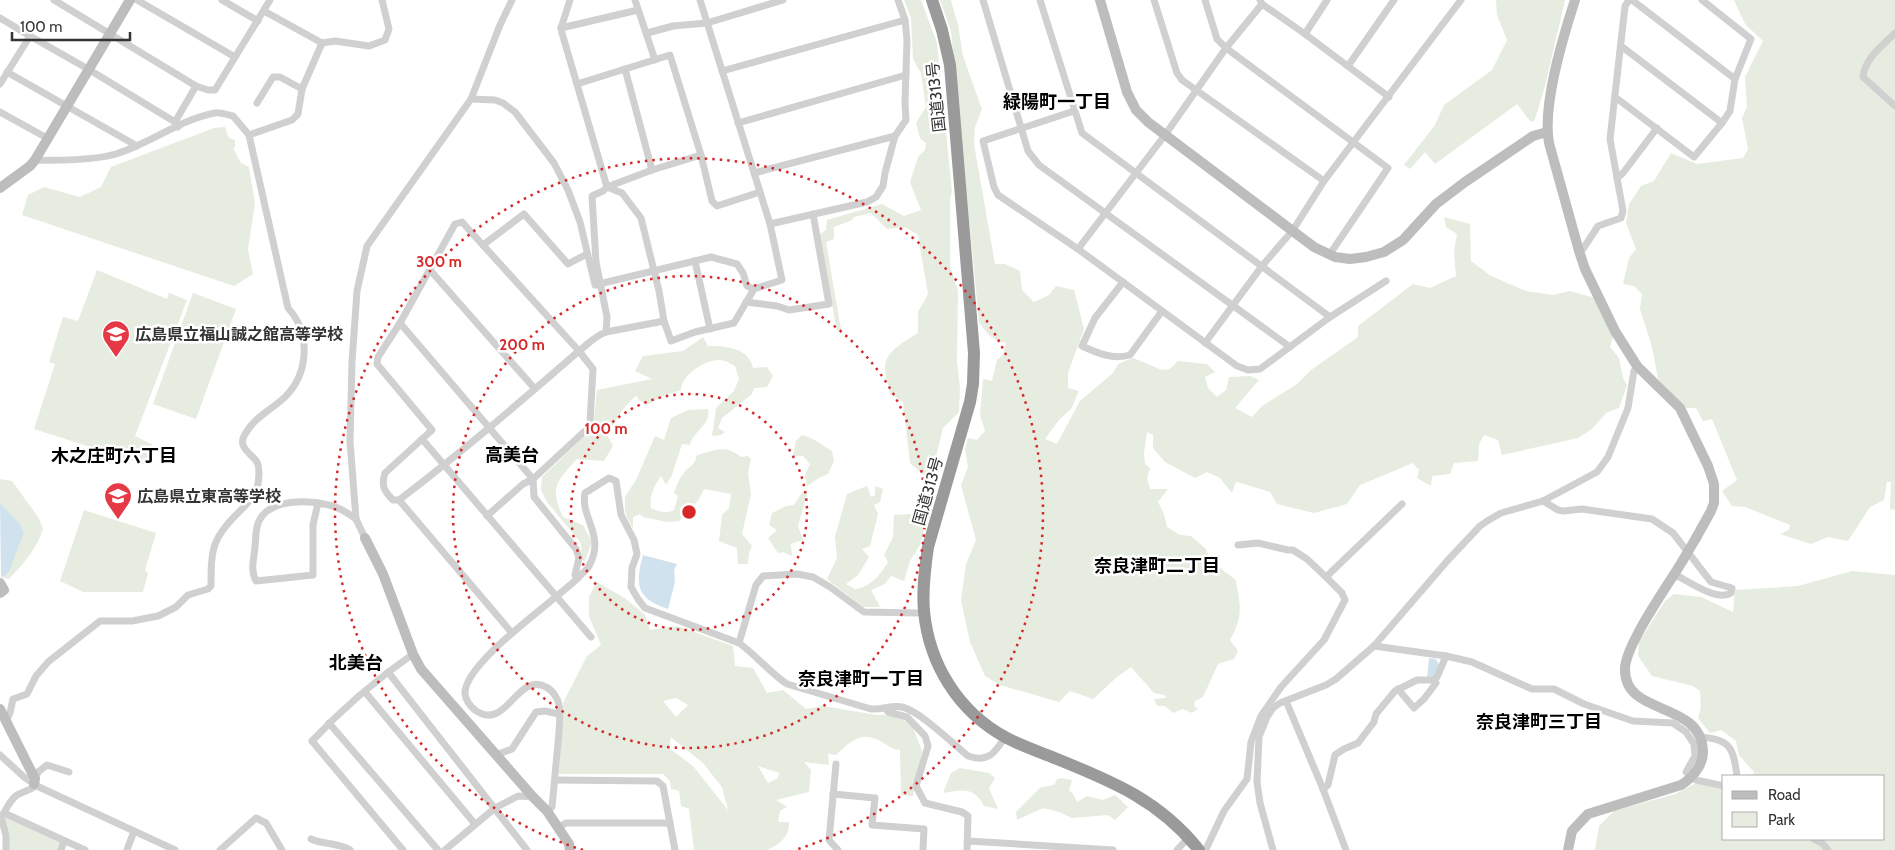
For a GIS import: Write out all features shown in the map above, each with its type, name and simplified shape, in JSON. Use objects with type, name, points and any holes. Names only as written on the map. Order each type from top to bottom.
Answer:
[{"type":"highway","name":"国道313号","points":[[932,0],[946,47],[950,74],[974,353],[973,384],[966,418],[928,547],[923,590],[924,612],[934,654],[950,688],[973,715],[1005,737],[1119,785],[1161,810],[1203,850]]},
{"type":"street","points":[[54,0],[196,86],[208,90],[215,90],[270,0]]},
{"type":"street","points":[[0,188],[30,166],[35,160],[130,0]]},
{"type":"street","points":[[137,0],[235,57]]},
{"type":"street","points":[[222,0],[258,21]]},
{"type":"street","points":[[264,11],[322,43],[335,40],[369,46],[385,40],[389,29],[382,0]]},
{"type":"street","points":[[512,0],[500,25],[471,99],[367,246],[357,291],[352,362],[350,441],[356,519],[383,574],[413,654],[421,669],[533,797],[547,810],[569,844],[570,850]]},
{"type":"street","points":[[570,0],[561,28],[607,187]]},
{"type":"street","points":[[635,0],[655,60]]},
{"type":"street","points":[[607,187],[622,193],[641,218],[664,321],[671,341],[734,323],[754,289],[782,280],[770,224],[700,0]]},
{"type":"street","points":[[647,33],[673,26],[706,23],[783,0]]},
{"type":"street","points":[[770,224],[867,202],[876,197],[883,186],[884,173],[895,136],[906,120],[907,40],[905,20],[898,0]]},
{"type":"street","points":[[983,0],[1028,151],[1039,165],[1290,347]]},
{"type":"street","points":[[1040,0],[1082,133],[1330,317]]},
{"type":"street","points":[[1100,0],[1127,92],[1136,110],[1164,135],[1314,247],[1330,254],[1350,259],[1384,252],[1403,240],[1436,204],[1465,182],[1533,136],[1547,132]]},
{"type":"street","points":[[1154,0],[1177,73],[1182,80],[1324,181]]},
{"type":"street","points":[[1205,0],[1216,39],[1388,168],[1330,254]]},
{"type":"street","points":[[1305,34],[1327,0]]},
{"type":"street","points":[[1348,66],[1394,0]]},
{"type":"street","points":[[1205,343],[1262,266],[1293,230],[1324,181],[1461,0]]},
{"type":"street","points":[[1568,850],[1572,831],[1588,814],[1681,785],[1691,777],[1700,765],[1703,756],[1700,737],[1693,726],[1683,718],[1640,698],[1626,681],[1624,669],[1630,648],[1696,538],[1714,502],[1714,484],[1708,466],[1680,408],[1637,366],[1615,331],[1585,269],[1557,175],[1547,132],[1551,92],[1575,0]]},
{"type":"street","points":[[1579,251],[1583,249],[1598,226],[1621,218],[1623,211],[1610,139],[1625,6],[1631,0],[1736,79]]},
{"type":"street","points":[[1615,97],[1694,157],[1730,111],[1736,79],[1751,39],[1702,0]]},
{"type":"street","points":[[1078,249],[1261,2],[1389,97]]},
{"type":"street","points":[[561,28],[638,10]]},
{"type":"street","points":[[0,18],[88,69],[176,124]]},
{"type":"street","points":[[722,71],[905,20]]},
{"type":"street","points":[[1895,34],[1876,50],[1864,69],[1863,77],[1895,106]]},
{"type":"street","points":[[0,84],[30,36]]},
{"type":"street","points":[[249,135],[292,120],[298,114],[302,89],[322,43]]},
{"type":"street","points":[[1621,46],[1722,123]]},
{"type":"street","points":[[578,84],[670,55],[701,155],[712,201],[717,206],[760,192]]},
{"type":"street","points":[[625,69],[652,170]]},
{"type":"street","points":[[7,72],[137,146]]},
{"type":"street","points":[[738,123],[906,75]]},
{"type":"street","points":[[257,103],[273,77],[280,77],[302,89]]},
{"type":"street","points":[[176,124],[196,86]]},
{"type":"street","points":[[471,99],[495,100],[503,103],[515,112],[554,163],[568,190],[580,222],[595,285],[711,257],[737,264],[743,273],[747,286],[754,289]]},
{"type":"street","points":[[0,112],[47,138]]},
{"type":"street","points":[[6,720],[10,713],[13,699],[27,694],[36,676],[48,662],[100,621],[132,620],[158,616],[176,607],[188,595],[208,589],[211,586],[211,563],[214,543],[220,532],[247,504],[257,490],[259,482],[257,462],[247,452],[243,441],[258,418],[285,396],[291,388],[299,375],[305,352],[304,335],[299,322],[288,308],[249,135],[234,116],[217,112],[176,124],[137,146],[103,156],[35,160]]},
{"type":"street","points":[[1074,112],[983,140],[994,187],[998,195],[1078,249],[1237,366],[1248,370],[1260,369],[1330,317],[1386,281]]},
{"type":"street","points":[[1617,178],[1623,174],[1656,128]]},
{"type":"street","points":[[754,173],[895,136]]},
{"type":"street","points":[[606,332],[607,317],[596,262],[592,196],[607,187],[652,170],[701,155]]},
{"type":"street","points":[[483,246],[524,214],[568,264],[587,254]]},
{"type":"street","points":[[746,302],[777,306],[789,310],[829,304],[812,214]]},
{"type":"street","points":[[487,516],[523,484],[534,479],[586,430],[590,422],[593,370],[579,351],[462,222],[455,224],[400,323],[378,356],[377,364],[432,430],[385,473],[383,489],[393,500],[399,500],[444,466],[490,428],[579,351],[597,335],[664,321]]},
{"type":"street","points":[[694,261],[710,329]]},
{"type":"street","points":[[430,270],[535,389]]},
{"type":"street","points":[[1123,282],[1095,318],[1082,346],[1105,355],[1130,355],[1162,311]]},
{"type":"street","points":[[400,323],[534,479],[534,497],[576,549],[579,558],[575,575],[577,578]]},
{"type":"street","points":[[1273,850],[1260,803],[1257,782],[1259,737],[1273,708],[1336,679],[1374,646],[1480,526],[1501,513],[1543,500],[1597,472],[1608,457],[1628,408],[1634,370],[1637,366]]},
{"type":"street","points":[[422,439],[591,637]]},
{"type":"street","points":[[547,810],[552,807],[560,714],[558,701],[553,693],[546,687],[529,686],[521,691],[500,712],[490,715],[481,714],[469,705],[465,693],[472,676],[483,662],[512,633],[557,597],[589,566],[596,541],[584,500],[585,493],[608,478],[616,481],[622,515],[634,540],[636,554],[632,568],[631,587],[645,608],[739,643],[787,684],[871,709],[892,706],[916,713],[968,756],[979,760],[986,758],[998,748],[1005,737]]},
{"type":"street","points":[[399,500],[512,633]]},
{"type":"street","points":[[1543,500],[1558,510],[1563,511],[1582,509],[1652,519],[1673,533],[1711,582],[1732,588],[1731,594],[1727,596],[1714,595],[1674,574]]},
{"type":"street","points":[[318,503],[313,525],[313,575],[256,581],[252,574],[256,530],[266,511],[283,503],[296,501],[318,503],[330,505],[345,511],[356,519]]},
{"type":"street","points":[[1326,577],[1402,504]]},
{"type":"street","points":[[1203,850],[1224,811],[1247,779],[1252,742],[1261,716],[1281,687],[1324,640],[1345,600],[1342,593],[1326,577],[1307,559],[1293,550],[1258,543],[1238,545]]},
{"type":"street","points":[[739,643],[756,585],[763,576],[798,574],[813,577],[864,612],[924,612]]},
{"type":"street","points":[[0,583],[4,590],[0,593]]},
{"type":"street","points":[[1374,646],[1446,656],[1472,662],[1532,689],[1554,690],[1584,704],[1632,720],[1673,723],[1686,732],[1694,744],[1695,756],[1686,772],[1696,780],[1722,786]]},
{"type":"street","points":[[403,850],[312,742],[330,722],[388,672],[413,654]]},
{"type":"street","points":[[1323,789],[1328,786],[1335,755],[1358,742],[1374,722],[1376,714],[1398,689],[1417,680],[1433,680],[1437,676],[1446,656]]},
{"type":"street","points":[[388,672],[527,850]]},
{"type":"street","points":[[1398,689],[1414,708],[1436,683],[1433,680]]},
{"type":"street","points":[[366,692],[475,824]]},
{"type":"street","points":[[1286,701],[1346,850]]},
{"type":"street","points":[[885,708],[888,712],[907,717],[925,736],[928,746],[916,786],[925,803],[962,812],[968,816],[967,850]]},
{"type":"street","points":[[0,709],[35,782]]},
{"type":"street","points":[[496,755],[512,750],[536,712],[545,710],[560,714]]},
{"type":"street","points":[[330,722],[438,850]]},
{"type":"street","points":[[1700,737],[1717,738],[1728,746],[1734,756],[1737,775]]},
{"type":"street","points":[[0,755],[35,782],[175,850]]},
{"type":"street","points":[[836,764],[829,840],[838,850]]},
{"type":"street","points":[[6,850],[6,836],[1,816],[6,807],[16,795],[33,788],[38,772],[47,765],[69,772]]},
{"type":"street","points":[[555,780],[657,781],[663,786],[675,850]]},
{"type":"street","points":[[833,794],[874,798],[872,825],[924,829],[923,850]]},
{"type":"street","points":[[445,850],[495,808],[518,796],[533,797]]},
{"type":"street","points":[[4,813],[85,850]]},
{"type":"street","points":[[220,850],[256,818],[266,823],[282,850]]},
{"type":"street","points":[[559,827],[566,823],[670,824]]},
{"type":"street","points":[[126,850],[134,831]]},
{"type":"street","points":[[1177,850],[1189,837]]},
{"type":"street","points":[[311,839],[320,843],[344,846],[350,850]]},
{"type":"street","points":[[1816,840],[1822,843],[1828,850]]},
{"type":"street","points":[[61,850],[64,841]]},
{"type":"street","points":[[968,841],[1109,850]]},
{"type":"green space","points":[[904,0],[921,0],[937,43],[952,192],[950,199],[950,266],[958,291],[957,362],[960,388],[959,412],[943,428],[930,481],[910,463],[903,402],[890,394],[885,369],[886,361],[893,351],[918,333],[918,312],[928,294],[918,235],[905,227],[887,229],[871,213],[854,217],[852,220],[834,227],[834,239],[826,242],[841,330],[837,331],[819,235],[826,230],[827,220],[882,204],[904,216],[921,210],[910,182],[918,157],[925,150],[926,143],[920,138],[916,123],[926,107],[921,73],[913,59],[911,18]]},
{"type":"green space","points":[[940,0],[951,0],[958,25],[963,56],[982,109],[975,127],[974,144],[995,264],[1005,264],[1020,271],[1022,290],[1034,302],[1049,295],[1056,286],[1074,290],[1084,329],[1068,373],[1068,388],[1079,391],[1071,409],[1059,420],[1045,439],[1057,444],[1080,401],[1113,373],[1118,364],[1133,358],[1162,370],[1170,369],[1178,361],[1207,364],[1215,372],[1205,377],[1208,388],[1217,397],[1226,390],[1229,377],[1250,376],[1259,380],[1235,408],[1252,417],[1262,406],[1297,384],[1311,370],[1358,337],[1358,326],[1413,284],[1430,288],[1456,276],[1454,251],[1457,234],[1446,227],[1444,217],[1470,224],[1471,261],[1491,276],[1526,291],[1553,295],[1570,291],[1595,298],[1613,337],[1610,347],[1619,358],[1623,378],[1627,385],[1619,408],[1606,413],[1592,429],[1578,438],[1502,455],[1498,440],[1484,435],[1479,444],[1478,461],[1454,463],[1450,474],[1432,476],[1431,486],[1417,478],[1419,470],[1413,463],[1360,485],[1347,504],[1314,513],[1277,504],[1270,492],[1241,483],[1236,482],[1232,493],[1220,478],[1207,472],[1195,478],[1165,462],[1153,448],[1153,435],[1147,432],[1144,453],[1145,464],[1150,468],[1147,478],[1150,489],[1168,489],[1158,502],[1164,514],[1167,527],[1180,535],[1191,536],[1206,549],[1209,557],[1236,580],[1240,610],[1237,624],[1230,640],[1238,651],[1234,659],[1218,664],[1203,697],[1195,701],[1194,706],[1198,709],[1192,713],[1183,709],[1173,713],[1165,706],[1157,706],[1154,699],[1166,698],[1165,695],[1154,693],[1131,667],[1093,699],[1070,691],[1059,702],[1000,685],[985,676],[970,642],[961,600],[966,564],[976,540],[961,485],[968,467],[965,449],[968,438],[977,440],[985,431],[980,415],[983,379],[992,381],[997,360],[1003,355],[1006,343],[990,336],[979,322],[951,31]]},
{"type":"green space","points":[[1496,0],[1565,0],[1544,90],[1534,122],[1530,121],[1517,104],[1435,164],[1425,152],[1410,169],[1404,165],[1435,125],[1444,105],[1492,70],[1507,40],[1497,15]]},
{"type":"green space","points":[[1734,0],[1895,0],[1895,510],[1890,509],[1891,482],[1887,482],[1884,500],[1870,507],[1848,541],[1828,537],[1811,544],[1780,534],[1789,530],[1790,525],[1745,507],[1732,506],[1722,491],[1737,480],[1712,419],[1703,421],[1696,408],[1686,408],[1658,379],[1652,347],[1640,309],[1642,294],[1634,286],[1623,284],[1629,258],[1636,249],[1626,223],[1629,204],[1641,186],[1654,181],[1671,153],[1697,164],[1743,158],[1748,149],[1742,118],[1747,107],[1745,77],[1763,41],[1745,24]]},
{"type":"green space","points":[[225,127],[229,138],[235,140],[235,147],[233,148],[241,163],[249,167],[255,203],[248,249],[253,274],[234,286],[22,215],[28,195],[44,187],[80,197],[101,187],[111,167],[214,128]]},
{"type":"green space","points":[[97,270],[167,299],[169,293],[187,300],[135,436],[153,445],[146,465],[34,429],[55,364],[49,362],[63,317],[78,321]]},
{"type":"green space","points":[[193,293],[236,309],[196,419],[153,404]]},
{"type":"green space","points":[[703,337],[708,346],[735,349],[747,356],[753,368],[767,367],[773,376],[767,387],[754,388],[752,394],[722,418],[718,428],[725,432],[721,435],[712,436],[716,408],[734,391],[739,379],[735,366],[726,361],[714,360],[702,365],[685,379],[681,390],[663,396],[647,405],[636,396],[619,415],[608,437],[613,446],[604,461],[577,459],[564,473],[557,485],[556,498],[563,517],[583,525],[592,542],[585,561],[582,560],[581,543],[547,502],[541,490],[542,477],[593,428],[597,390],[652,379],[635,371],[643,356],[683,351]]},
{"type":"green space","points":[[708,409],[705,423],[690,445],[682,444],[672,475],[666,485],[661,476],[656,484],[651,495],[651,508],[662,512],[674,510],[678,496],[674,493],[680,478],[695,462],[697,455],[725,449],[741,457],[748,456],[751,459],[748,473],[751,494],[742,534],[752,546],[748,564],[738,564],[737,548],[719,541],[722,515],[729,508],[731,494],[704,489],[698,501],[683,513],[680,521],[667,522],[643,517],[640,514],[633,517],[633,528],[627,518],[625,497],[636,480],[655,436],[664,440],[671,418],[688,410]]},
{"type":"green space","points":[[802,435],[832,451],[834,461],[828,474],[807,486],[805,475],[810,464],[803,456],[793,456],[796,441]]},
{"type":"green space","points":[[0,479],[12,481],[38,517],[43,529],[25,562],[9,579],[1,578],[9,572],[24,533],[20,524],[0,503]]},
{"type":"green space","points":[[867,486],[871,497],[875,495],[875,486],[883,489],[880,502],[874,505],[878,514],[870,546],[862,549],[869,557],[858,575],[846,584],[855,589],[866,586],[874,580],[888,562],[884,555],[893,537],[894,515],[911,514],[926,496],[931,503],[920,545],[910,561],[904,581],[891,576],[885,584],[871,590],[880,607],[863,607],[827,579],[837,558],[835,537],[847,494]]},
{"type":"green space","points":[[803,491],[807,495],[798,526],[803,540],[791,544],[792,556],[783,552],[778,553],[768,538],[777,530],[769,525],[772,513],[786,506],[794,505]]},
{"type":"green space","points":[[84,510],[156,533],[145,570],[148,574],[143,592],[83,592],[60,581]]},
{"type":"green space","points":[[1852,571],[1895,575],[1895,850],[1595,850],[1599,826],[1614,811],[1675,794],[1696,783],[1722,790],[1722,840],[1885,840],[1885,775],[1752,775],[1754,772],[1739,755],[1736,741],[1721,730],[1710,733],[1698,718],[1701,707],[1700,691],[1693,686],[1652,676],[1638,656],[1639,642],[1665,601],[1674,594],[1701,597],[1733,612],[1735,590],[1798,586]]},
{"type":"green space","points":[[597,582],[626,599],[645,615],[650,630],[677,626],[733,646],[735,666],[753,668],[767,693],[783,690],[806,709],[823,706],[877,715],[889,715],[906,721],[913,728],[922,751],[913,796],[901,795],[900,750],[875,739],[862,737],[847,745],[836,755],[828,754],[829,765],[804,762],[811,770],[809,792],[776,800],[787,807],[780,811],[778,822],[789,822],[789,828],[783,840],[776,845],[767,850],[694,850],[689,809],[681,806],[679,791],[671,789],[670,781],[663,774],[559,774],[563,703],[587,656],[601,645],[589,616],[589,597]],"holes":[[[676,698],[688,705],[676,717],[663,701]],[[671,737],[703,763],[722,787],[728,810],[693,766],[669,748]],[[758,766],[779,773],[778,778],[768,783]]]},
{"type":"green space","points":[[960,768],[989,773],[995,778],[989,788],[998,809],[984,806],[972,792],[956,791],[943,793],[951,773]]},
{"type":"green space","points":[[1057,779],[1072,780],[1069,791],[1072,792],[1077,802],[1087,796],[1103,800],[1115,795],[1128,807],[1115,820],[1108,815],[1072,818],[1043,808],[1017,820],[1016,812],[1041,787],[1055,784]]},
{"type":"green space","points":[[7,817],[61,841],[59,850],[8,850],[5,818]]},
{"type":"water","points":[[0,503],[20,524],[24,533],[9,572],[1,577]]},
{"type":"water","points":[[643,555],[677,564],[674,570],[675,582],[668,609],[649,600],[640,589],[639,575]]},
{"type":"water","points":[[1429,658],[1436,659],[1439,665],[1436,675],[1427,678]]},
{"type":"place","name":"広島県立福山誠之館高等学校","points":[[116,358]]},
{"type":"place","name":"広島県立東高等学校","points":[[118,520]]},
{"type":"district","name":"緑陽町一丁目","points":[[1057,102]]},
{"type":"district","name":"高美台","points":[[512,455]]},
{"type":"district","name":"木之庄町六丁目","points":[[114,456]]},
{"type":"district","name":"奈良津町二丁目","points":[[1157,566]]},
{"type":"district","name":"北美台","points":[[356,663]]},
{"type":"district","name":"奈良津町一丁目","points":[[861,679]]},
{"type":"district","name":"奈良津町三丁目","points":[[1539,722]]}]
